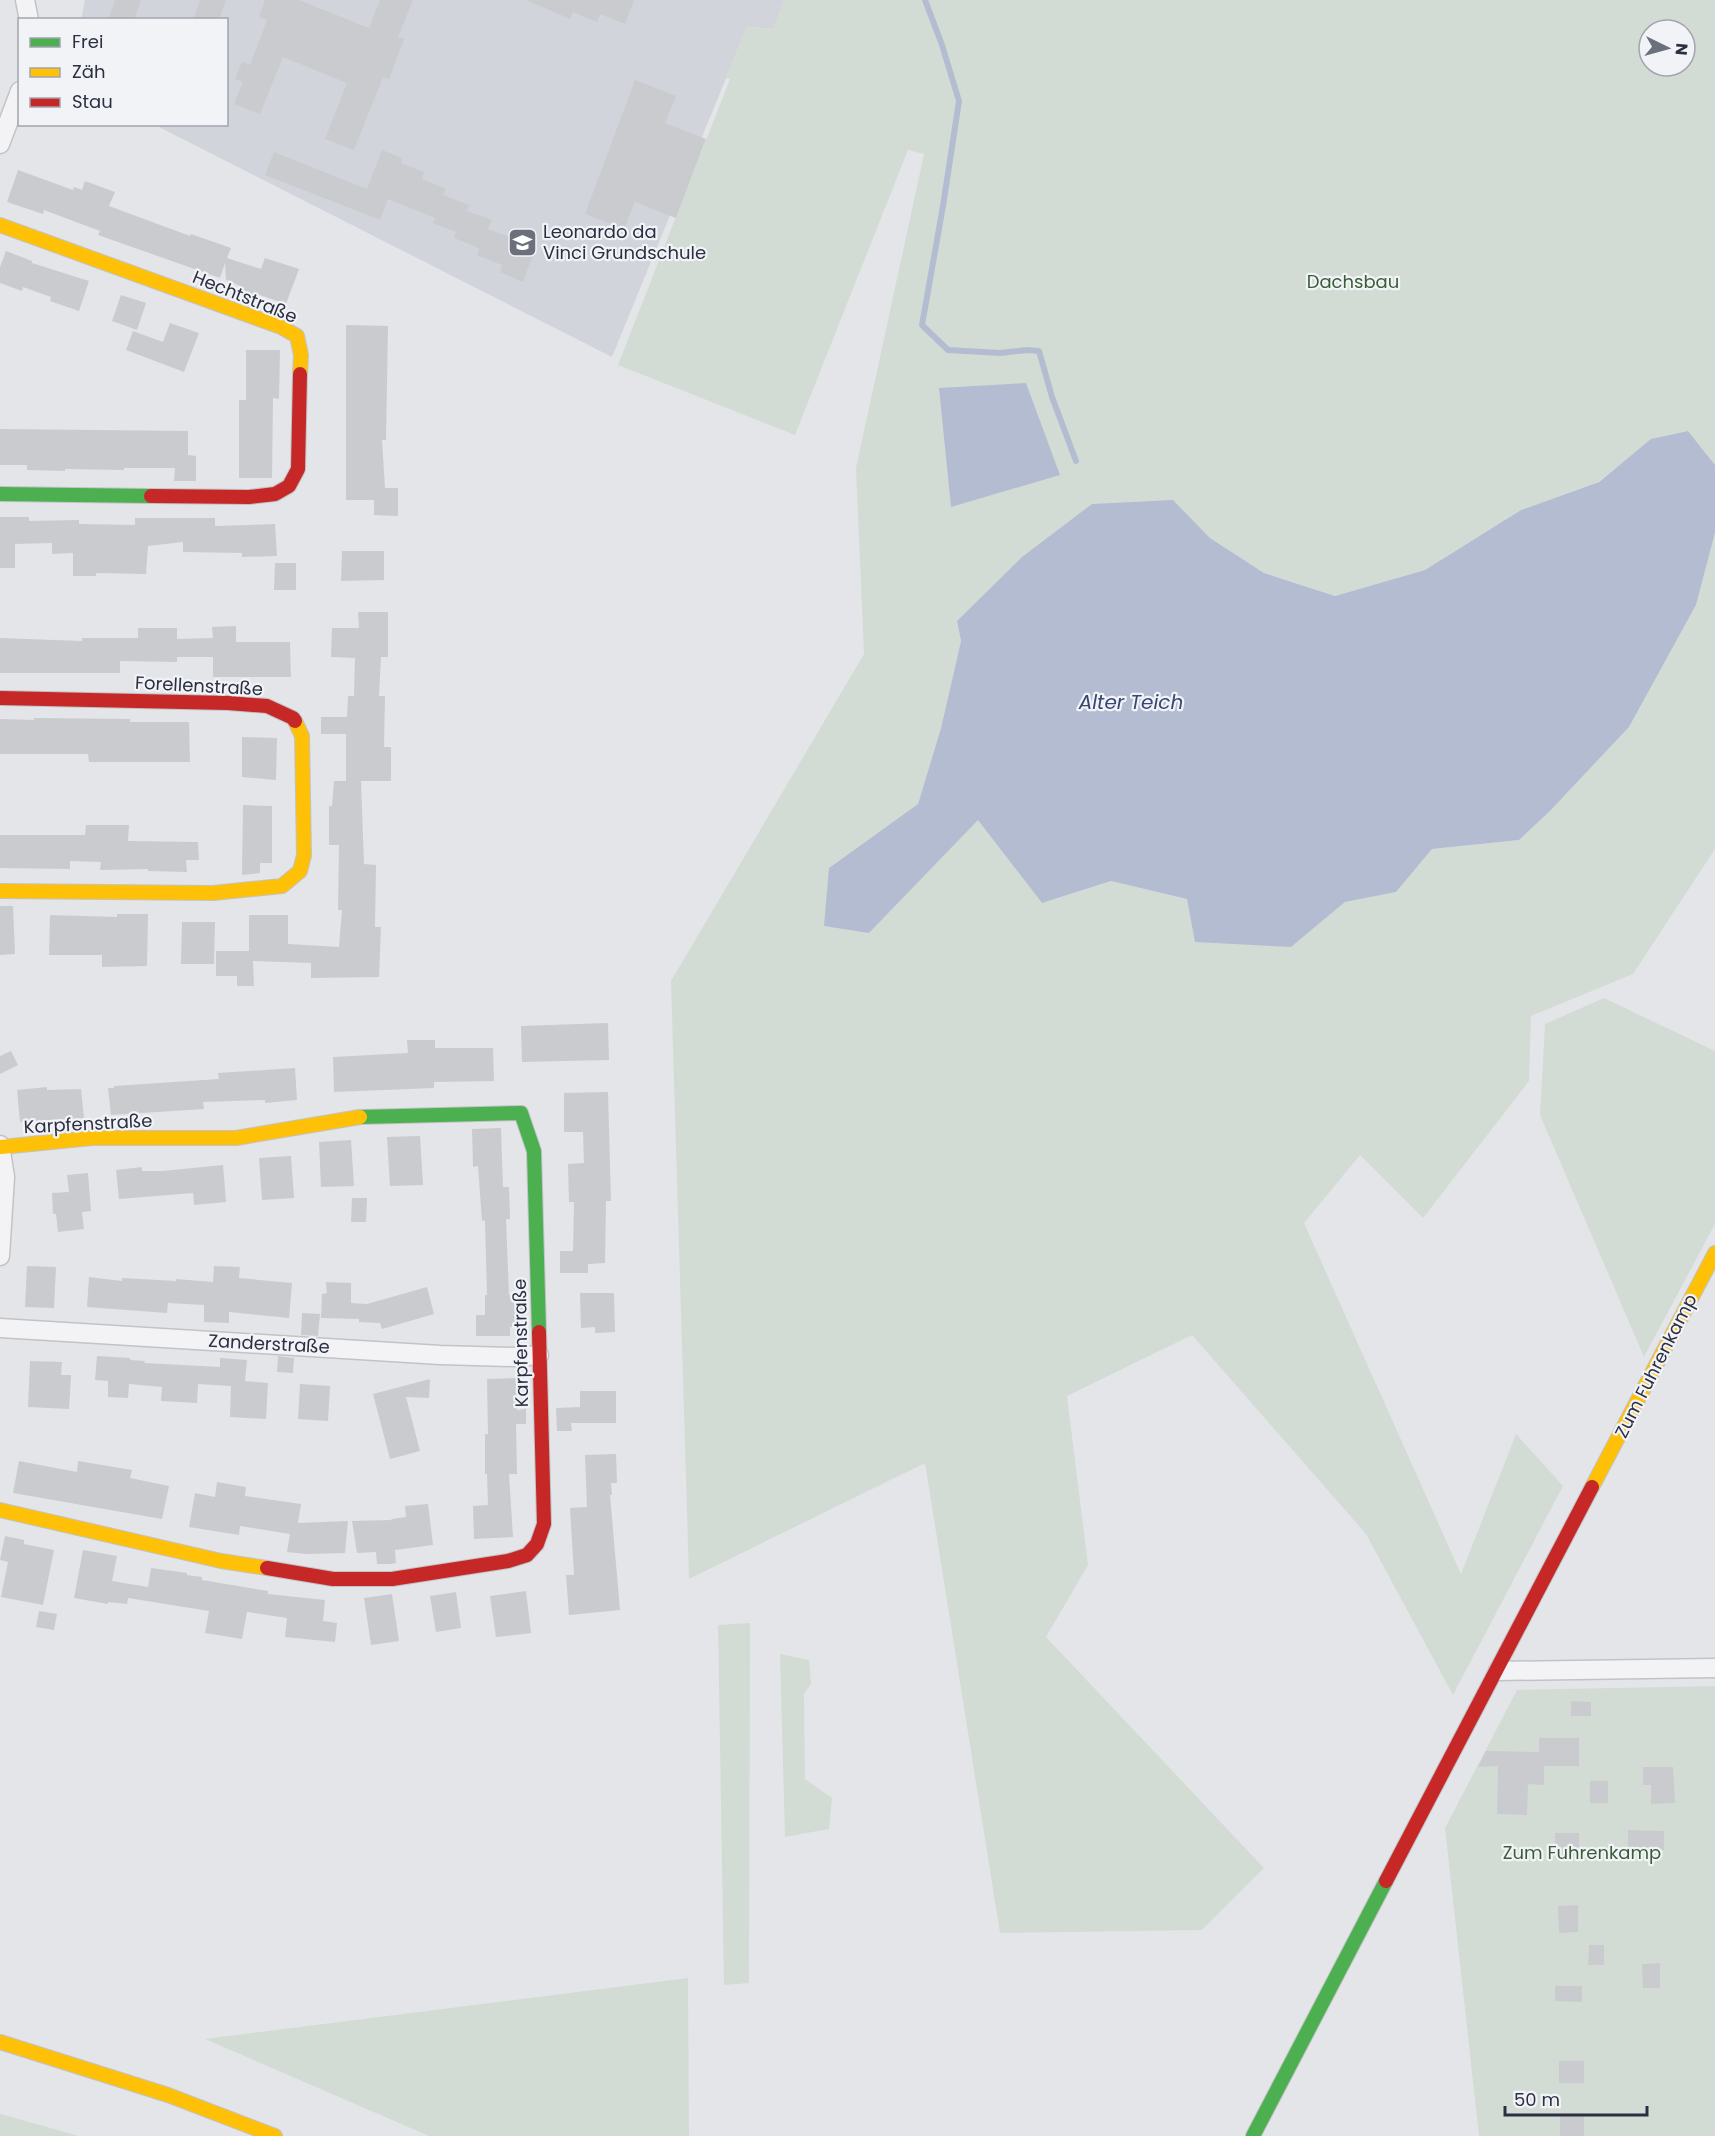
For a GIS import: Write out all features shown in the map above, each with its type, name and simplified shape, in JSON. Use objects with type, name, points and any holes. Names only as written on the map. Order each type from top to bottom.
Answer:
[{"type":"street","points":[[25,0],[28,18]]},
{"type":"street","points":[[0,144],[18,96]]},
{"type":"street","name":"Hechtstraße","points":[[0,225],[280,327],[297,336],[301,355],[298,469],[288,486],[275,494],[249,496],[0,494]]},
{"type":"street","name":"Forellenstraße","points":[[0,698],[228,703],[267,706],[293,718],[302,736],[304,855],[300,871],[282,885],[270,887],[213,893],[0,891]]},
{"type":"street","name":"Karpfenstraße","points":[[0,1510],[220,1561],[333,1579],[392,1579],[508,1561],[527,1555],[537,1544],[544,1524],[534,1150],[521,1113],[368,1116],[236,1138],[92,1138],[1,1146]]},
{"type":"street","points":[[0,1256],[5,1177],[1,1146]]},
{"type":"street","name":"Zum Fuhrenkamp","points":[[1253,2136],[1715,1253]]},
{"type":"street","name":"Zanderstraße","points":[[0,1328],[440,1354],[514,1357],[539,1355]]},
{"type":"street","points":[[1498,1671],[1715,1668]]},
{"type":"street","points":[[0,2042],[168,2095],[275,2136]]},
{"type":"shaded area","name":"Leonardo da Vinci Grundschule","points":[[85,0],[784,0],[774,29],[747,27],[612,357],[157,126],[228,126],[228,18],[81,18]]},
{"type":"green space","name":"Dachsbau","points":[[784,0],[1715,0],[1715,465],[1688,431],[1652,439],[1598,482],[1521,510],[1425,570],[1335,596],[1264,573],[1210,538],[1173,500],[957,621],[961,641],[941,728],[918,804],[829,868],[869,933],[978,819],[1042,903],[1111,881],[1187,899],[1291,947],[1345,902],[1396,892],[1432,849],[1519,840],[1549,812],[1629,727],[1696,605],[1715,533],[1715,849],[1633,974],[1531,1016],[1529,1081],[1423,1218],[1360,1155],[1304,1223],[1461,1574],[1516,1434],[1563,1486],[1453,1695],[1366,1534],[1192,1335],[1067,1396],[1088,1565],[1046,1637],[1264,1868],[1202,1930],[1000,1933],[925,1463],[689,1579],[671,981],[864,654],[856,468],[924,154],[908,150],[795,435],[618,365],[730,79],[726,78],[747,27],[773,29]]},
{"type":"green space","points":[[1604,998],[1715,1051],[1715,1224],[1644,1357],[1540,1115],[1545,1024]]},
{"type":"green space","points":[[750,1623],[749,1983],[724,1985],[718,1625]]},
{"type":"green space","points":[[780,1654],[809,1660],[811,1684],[804,1694],[805,1779],[832,1798],[829,1829],[785,1837]]},
{"type":"green space","name":"Zum Fuhrenkamp","points":[[1715,1686],[1715,2136],[1479,2136],[1445,1828],[1517,1690]]},
{"type":"green space","points":[[688,1978],[689,2136],[429,2136],[205,2039]]},
{"type":"green space","points":[[1,2114],[79,2136],[0,2136]]},
{"type":"water","points":[[1026,383],[1060,475],[951,507],[939,388]]},
{"type":"water","name":"Alter Teich","points":[[1688,431],[1715,465],[1715,533],[1696,605],[1629,727],[1549,812],[1519,840],[1432,849],[1396,892],[1345,902],[1291,947],[1195,942],[1187,899],[1111,881],[1042,903],[978,820],[869,933],[824,926],[829,868],[918,804],[941,728],[961,641],[957,621],[1022,557],[1092,504],[1173,500],[1210,538],[1264,573],[1335,596],[1425,570],[1521,510],[1599,482],[1651,439]]},
{"type":"building","points":[[115,0],[141,0],[135,18],[109,18]]},
{"type":"building","points":[[200,0],[226,0],[220,18],[194,18]]},
{"type":"building","points":[[265,0],[299,0],[369,28],[380,0],[413,0],[398,37],[404,39],[389,79],[383,77],[354,150],[325,139],[347,83],[283,57],[260,114],[234,104],[243,82],[235,79],[242,62],[250,65],[267,20],[259,17]]},
{"type":"building","points":[[526,0],[634,0],[625,24],[600,14],[597,22],[573,12],[570,19]]},
{"type":"building","points":[[635,80],[676,96],[665,123],[706,139],[676,218],[635,202],[624,229],[585,214]]},
{"type":"building","points":[[382,150],[402,158],[401,163],[424,172],[422,179],[446,189],[443,195],[469,205],[467,211],[492,220],[488,229],[512,238],[511,243],[534,252],[523,282],[500,272],[502,265],[477,255],[479,248],[454,238],[456,232],[433,223],[435,218],[388,199],[380,220],[265,175],[274,152],[367,189]]},
{"type":"building","points":[[18,170],[73,190],[74,187],[82,190],[85,181],[115,192],[109,206],[190,236],[191,234],[231,248],[227,258],[261,269],[265,258],[299,269],[286,304],[257,294],[256,298],[238,292],[240,286],[226,280],[225,263],[220,278],[98,235],[100,231],[44,210],[43,214],[7,202]]},
{"type":"building","points":[[6,251],[32,261],[32,263],[89,281],[79,311],[50,301],[51,297],[23,287],[22,291],[0,283],[0,267]]},
{"type":"building","points":[[121,295],[146,303],[137,330],[112,321]]},
{"type":"building","points":[[170,323],[199,333],[184,372],[126,350],[133,331],[163,342]]},
{"type":"building","points":[[346,325],[388,326],[386,440],[382,440],[385,488],[398,488],[398,516],[374,515],[374,500],[346,500]]},
{"type":"building","points":[[246,350],[280,350],[279,399],[273,398],[272,478],[239,478],[239,400],[246,400]]},
{"type":"building","points":[[0,429],[188,431],[188,455],[196,456],[196,481],[174,481],[175,468],[65,469],[65,471],[27,470],[27,465],[0,465]]},
{"type":"building","points":[[0,517],[29,517],[29,521],[79,520],[79,524],[135,525],[135,518],[215,518],[215,526],[275,524],[277,556],[242,557],[242,553],[183,552],[183,542],[148,546],[146,574],[96,573],[96,576],[73,576],[73,553],[52,554],[52,543],[15,544],[15,568],[0,568]]},
{"type":"building","points":[[342,551],[384,551],[384,580],[341,581]]},
{"type":"building","points":[[275,563],[296,563],[296,590],[274,590]]},
{"type":"building","points":[[358,612],[388,612],[388,657],[381,657],[379,696],[385,696],[384,747],[391,747],[391,781],[361,781],[364,864],[376,865],[375,927],[381,927],[379,977],[311,978],[311,963],[253,961],[254,986],[237,986],[237,976],[216,976],[216,951],[249,951],[249,915],[288,915],[288,944],[339,947],[342,910],[338,910],[339,845],[329,845],[329,806],[332,806],[334,781],[346,781],[346,734],[321,734],[321,717],[347,717],[348,696],[354,696],[355,658],[331,657],[332,628],[359,628]]},
{"type":"building","points":[[236,626],[236,642],[290,642],[291,677],[213,677],[213,657],[177,657],[177,662],[120,661],[120,673],[0,673],[0,638],[82,641],[82,638],[138,638],[138,628],[177,628],[177,639],[213,638],[212,627]]},
{"type":"building","points":[[34,718],[189,722],[190,762],[89,762],[88,754],[0,754],[0,719],[34,720]]},
{"type":"building","points":[[242,737],[277,738],[276,780],[242,777]]},
{"type":"building","points":[[243,805],[272,806],[272,863],[260,863],[260,873],[242,875]]},
{"type":"building","points":[[86,825],[129,825],[128,841],[198,842],[199,860],[186,860],[187,872],[148,871],[148,869],[100,870],[101,862],[70,861],[70,869],[0,868],[0,835],[85,835]]},
{"type":"building","points":[[0,906],[13,906],[15,954],[0,955]]},
{"type":"building","points":[[117,914],[148,914],[147,966],[102,967],[102,955],[49,955],[50,915],[117,917]]},
{"type":"building","points":[[182,922],[215,922],[214,964],[181,964]]},
{"type":"building","points":[[608,1023],[609,1060],[522,1062],[521,1026]]},
{"type":"building","points":[[407,1040],[435,1040],[435,1048],[493,1048],[494,1081],[434,1082],[434,1088],[334,1092],[333,1057],[408,1053]]},
{"type":"building","points":[[11,1051],[18,1065],[0,1074],[0,1056]]},
{"type":"building","points":[[295,1068],[297,1100],[265,1103],[265,1100],[203,1102],[204,1109],[111,1115],[108,1088],[114,1088],[114,1086],[219,1079],[218,1073]]},
{"type":"building","points":[[47,1087],[47,1090],[81,1089],[84,1118],[20,1122],[17,1090]]},
{"type":"building","points":[[608,1092],[611,1201],[606,1201],[605,1263],[588,1264],[588,1273],[560,1273],[560,1251],[573,1251],[574,1202],[569,1202],[568,1164],[584,1163],[583,1132],[564,1132],[564,1093]]},
{"type":"building","points":[[501,1128],[503,1187],[509,1187],[510,1219],[506,1219],[509,1295],[516,1295],[517,1304],[523,1304],[524,1327],[510,1327],[510,1336],[476,1336],[476,1315],[485,1315],[485,1295],[487,1295],[485,1220],[482,1221],[478,1166],[473,1167],[472,1129]]},
{"type":"building","points":[[420,1136],[423,1185],[390,1186],[387,1137]]},
{"type":"building","points":[[351,1140],[354,1186],[321,1187],[319,1142]]},
{"type":"building","points":[[291,1156],[294,1198],[262,1200],[259,1158]]},
{"type":"building","points":[[223,1165],[226,1202],[194,1205],[193,1193],[119,1199],[116,1170],[142,1167],[142,1171],[163,1171]]},
{"type":"building","points":[[88,1173],[91,1211],[82,1212],[84,1229],[58,1232],[56,1214],[53,1214],[52,1193],[69,1192],[67,1175]]},
{"type":"building","points":[[352,1198],[367,1198],[366,1222],[351,1222]]},
{"type":"building","points":[[27,1266],[56,1267],[54,1308],[25,1307]]},
{"type":"building","points":[[214,1266],[240,1267],[239,1278],[292,1283],[289,1318],[229,1312],[229,1323],[204,1322],[204,1305],[168,1303],[167,1313],[87,1307],[89,1277],[122,1281],[122,1278],[213,1282]]},
{"type":"building","points":[[326,1282],[351,1283],[351,1303],[367,1304],[427,1287],[434,1314],[382,1329],[380,1323],[359,1322],[359,1319],[321,1318],[322,1294],[327,1293]]},
{"type":"building","points":[[580,1293],[614,1293],[615,1332],[595,1333],[595,1327],[581,1328]]},
{"type":"building","points":[[302,1313],[320,1314],[318,1336],[301,1335]]},
{"type":"building","points":[[97,1356],[130,1358],[130,1360],[145,1361],[144,1363],[220,1367],[220,1358],[247,1360],[245,1381],[268,1383],[266,1419],[230,1417],[231,1386],[198,1384],[197,1403],[161,1401],[162,1387],[129,1384],[128,1398],[108,1397],[108,1381],[95,1380]]},
{"type":"building","points":[[278,1356],[294,1358],[293,1373],[277,1372]]},
{"type":"building","points":[[30,1361],[62,1362],[61,1375],[71,1375],[69,1409],[28,1407]]},
{"type":"building","points":[[516,1378],[517,1410],[526,1409],[526,1424],[516,1424],[517,1474],[509,1474],[513,1537],[474,1539],[473,1506],[488,1505],[487,1474],[485,1474],[485,1434],[488,1434],[487,1379]]},
{"type":"building","points":[[430,1379],[429,1398],[406,1397],[420,1451],[390,1459],[373,1394]]},
{"type":"building","points":[[300,1384],[330,1386],[328,1421],[298,1419]]},
{"type":"building","points":[[580,1391],[616,1391],[616,1423],[571,1423],[572,1431],[557,1431],[556,1408],[580,1407]]},
{"type":"building","points":[[616,1454],[617,1483],[611,1483],[612,1495],[610,1495],[620,1610],[569,1615],[566,1575],[574,1575],[570,1508],[587,1507],[585,1455]]},
{"type":"building","points":[[19,1461],[77,1472],[78,1461],[132,1470],[130,1478],[169,1486],[162,1519],[13,1493]]},
{"type":"building","points":[[217,1482],[246,1487],[245,1496],[301,1504],[298,1523],[348,1521],[345,1553],[287,1552],[290,1534],[240,1526],[239,1535],[189,1527],[195,1493],[215,1497]]},
{"type":"building","points":[[428,1504],[433,1545],[395,1550],[396,1563],[391,1564],[377,1564],[376,1552],[357,1553],[352,1521],[392,1520],[406,1517],[405,1506]]},
{"type":"building","points":[[5,1536],[24,1540],[24,1544],[54,1550],[43,1605],[1,1597],[8,1562],[0,1560]]},
{"type":"building","points":[[83,1550],[117,1556],[112,1581],[148,1587],[151,1568],[187,1573],[187,1575],[202,1577],[202,1580],[268,1591],[268,1594],[325,1600],[323,1621],[337,1623],[335,1642],[285,1637],[287,1618],[247,1612],[242,1639],[205,1633],[209,1611],[128,1598],[127,1604],[108,1602],[108,1604],[74,1598]]},
{"type":"building","points":[[526,1591],[531,1633],[496,1637],[490,1596]]},
{"type":"building","points":[[456,1592],[461,1628],[436,1632],[430,1596]]},
{"type":"building","points":[[392,1594],[399,1641],[371,1645],[364,1598]]},
{"type":"building","points":[[39,1611],[57,1614],[54,1630],[36,1627]]},
{"type":"building","points":[[1571,1701],[1591,1702],[1591,1716],[1571,1716]]},
{"type":"building","points":[[1539,1738],[1579,1738],[1579,1766],[1544,1766],[1544,1785],[1528,1784],[1527,1815],[1497,1814],[1498,1766],[1478,1767],[1486,1751],[1539,1752]]},
{"type":"building","points":[[1643,1767],[1673,1767],[1675,1803],[1651,1804],[1651,1785],[1643,1785]]},
{"type":"building","points":[[1590,1781],[1608,1781],[1608,1803],[1590,1803]]},
{"type":"building","points":[[1628,1830],[1664,1831],[1664,1850],[1628,1849]]},
{"type":"building","points":[[1555,1833],[1579,1833],[1579,1857],[1555,1856]]},
{"type":"building","points":[[1578,1905],[1578,1932],[1559,1933],[1558,1906]]},
{"type":"building","points":[[1589,1945],[1604,1945],[1604,1965],[1588,1965]]},
{"type":"building","points":[[1660,1963],[1660,1988],[1643,1988],[1642,1964]]},
{"type":"building","points":[[1555,1986],[1582,1986],[1582,2002],[1555,2001]]},
{"type":"building","points":[[1559,2061],[1584,2061],[1584,2083],[1559,2083]]},
{"type":"building","points":[[1560,2114],[1584,2115],[1584,2136],[1560,2136]]},
{"type":"waterway","points":[[925,0],[959,101],[922,325],[948,350],[1000,353],[1039,351],[1052,397],[1076,461]]},
{"type":"traffic: fast","points":[[0,494],[151,496]]},
{"type":"traffic: fast","points":[[360,1117],[521,1113],[534,1151],[539,1332]]},
{"type":"traffic: fast","points":[[1253,2136],[1386,1881]]},
{"type":"traffic: slow","points":[[0,225],[281,327],[297,336],[301,355],[300,374]]},
{"type":"traffic: slow","points":[[0,891],[213,893],[282,886],[300,871],[304,855],[302,736],[295,721]]},
{"type":"traffic: slow","points":[[1,1147],[92,1138],[236,1138],[360,1117]]},
{"type":"traffic: slow","points":[[1592,1487],[1715,1253]]},
{"type":"traffic: slow","points":[[0,1510],[221,1561],[267,1568]]},
{"type":"traffic: slow","points":[[0,2042],[168,2095],[275,2136]]},
{"type":"traffic: jam","points":[[151,496],[249,497],[275,494],[289,486],[298,469],[300,374]]},
{"type":"traffic: jam","points":[[0,698],[228,703],[267,706],[295,721]]},
{"type":"traffic: jam","points":[[267,1568],[333,1579],[392,1579],[508,1561],[527,1555],[537,1544],[544,1524],[539,1332]]},
{"type":"traffic: jam","points":[[1386,1881],[1592,1487]]},
{"type":"place","name":"Leonardo da Vinci Grundschule","points":[[522,242]]}]
